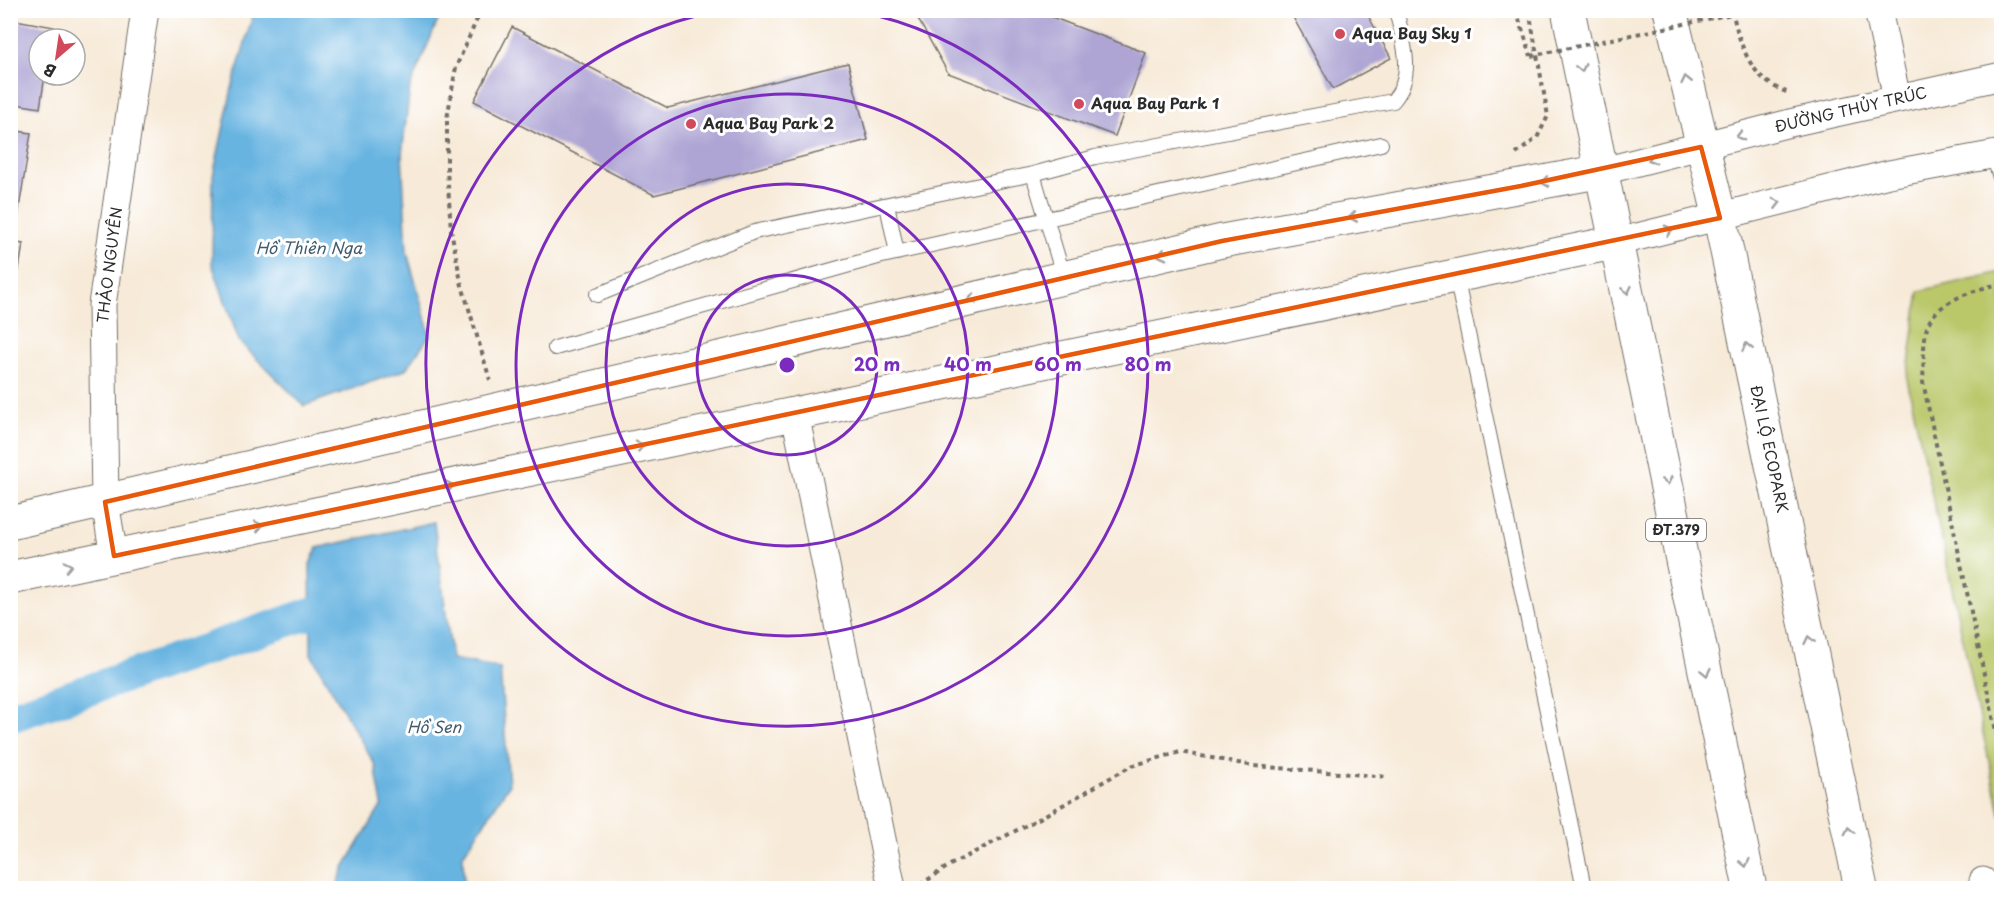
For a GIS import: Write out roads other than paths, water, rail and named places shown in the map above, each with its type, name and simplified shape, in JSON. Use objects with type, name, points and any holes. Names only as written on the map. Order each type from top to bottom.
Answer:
[{"type":"main road","name":"ĐT.379","points":[[1568,10],[1750,888]]},
{"type":"main road","name":"ĐẠI LỘ ECOPARK","points":[[1670,10],[1701,147],[1720,218],[1861,888]]},
{"type":"main road","points":[[10,523],[1222,241],[1603,171]]},
{"type":"main road","points":[[10,578],[1617,242]]},
{"type":"street","name":"THẢO NGUYÊN","points":[[114,556],[105,502],[102,305],[145,10]]},
{"type":"street","points":[[1878,10],[1897,99]]},
{"type":"street","name":"ĐƯỜNG THỦY TRÚC","points":[[1603,171],[2001,75]]},
{"type":"street","points":[[1617,242],[1889,174],[1997,154]]},
{"type":"street","points":[[795,414],[892,888]]},
{"type":"lane","points":[[597,295],[754,232],[1032,174],[1095,157],[1393,101],[1404,89],[1406,55],[1396,10]]},
{"type":"lane","points":[[555,348],[897,253],[1382,144]]},
{"type":"lane","points":[[1997,154],[2001,184]]},
{"type":"lane","points":[[1032,174],[1064,278]]},
{"type":"lane","points":[[886,205],[897,253]]},
{"type":"lane","points":[[1456,276],[1584,888]]},
{"type":"water","name":"Hồ Thiên Nga","points":[[254,11],[442,11],[410,87],[402,154],[407,252],[430,335],[405,370],[304,406],[239,341],[212,264],[213,176],[232,88]]},
{"type":"water","name":"Hồ Sen","points":[[434,522],[452,659],[500,668],[509,785],[463,855],[464,888],[336,888],[344,867],[382,805],[375,765],[311,654],[310,564],[317,548]]},
{"type":"waterway","points":[[10,717],[311,613]]},
{"type":"place","name":"Aqua Bay Sky 1","points":[[1340,34]]},
{"type":"place","name":"Aqua Bay Park 1","points":[[1079,104]]},
{"type":"place","name":"Aqua Bay Park 2","points":[[691,124]]}]
